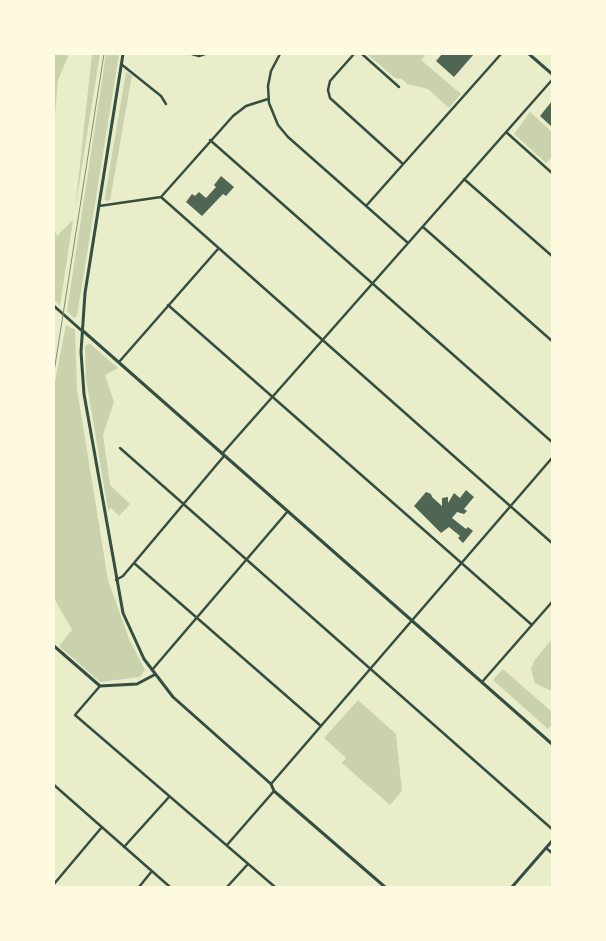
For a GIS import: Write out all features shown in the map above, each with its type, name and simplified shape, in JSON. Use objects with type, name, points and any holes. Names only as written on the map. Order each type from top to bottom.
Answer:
[{"type":"main road","points":[[123,54],[85,293],[82,330],[83,385],[116,580],[128,626],[153,673],[182,706],[271,784],[274,791],[385,887]]},
{"type":"main road","points":[[529,54],[552,74]]},
{"type":"main road","points":[[54,306],[552,744]]},
{"type":"main road","points":[[54,646],[100,686],[137,684],[153,673]]},
{"type":"main road","points":[[512,887],[552,841]]},
{"type":"street","points":[[192,54],[199,56],[205,54]]},
{"type":"street","points":[[280,54],[271,72],[269,99],[274,118],[283,132],[408,243]]},
{"type":"street","points":[[354,54],[330,81],[328,90],[330,98],[403,164]]},
{"type":"street","points":[[362,54],[400,87]]},
{"type":"street","points":[[366,206],[501,54]]},
{"type":"street","points":[[122,64],[160,96],[166,104]]},
{"type":"street","points":[[116,580],[123,576],[272,397],[552,80]]},
{"type":"street","points":[[99,206],[161,197],[210,140],[240,110],[269,99]]},
{"type":"street","points":[[506,132],[552,173]]},
{"type":"street","points":[[210,140],[552,442]]},
{"type":"street","points":[[464,179],[552,256]]},
{"type":"street","points":[[161,197],[552,542]]},
{"type":"street","points":[[423,227],[552,340]]},
{"type":"street","points":[[118,362],[218,248]]},
{"type":"street","points":[[168,305],[532,625]]},
{"type":"street","points":[[120,448],[552,829]]},
{"type":"street","points":[[271,784],[552,458]]},
{"type":"street","points":[[153,673],[288,511]]},
{"type":"street","points":[[134,563],[321,726]]},
{"type":"street","points":[[482,682],[552,602]]},
{"type":"street","points":[[100,686],[76,716],[221,843],[227,845],[275,887]]},
{"type":"street","points":[[54,785],[170,887]]},
{"type":"street","points":[[227,845],[274,791]]},
{"type":"street","points":[[124,847],[169,797]]},
{"type":"street","points":[[54,884],[102,828]]},
{"type":"street","points":[[546,848],[552,853]]},
{"type":"street","points":[[227,887],[248,864]]},
{"type":"street","points":[[139,887],[152,872]]},
{"type":"green space","points":[[54,54],[69,54],[58,80],[54,129]]},
{"type":"green space","points":[[92,54],[100,54],[75,210]]},
{"type":"green space","points":[[106,54],[119,54],[77,316],[74,318],[67,311]]},
{"type":"green space","points":[[367,54],[426,54],[421,60],[461,94],[449,108],[428,89],[407,84],[402,79],[395,78]]},
{"type":"green space","points":[[126,72],[132,75],[110,200],[108,201],[105,200],[105,196]]},
{"type":"green space","points":[[530,112],[552,132],[552,157],[546,163],[514,134]]},
{"type":"green space","points":[[73,220],[60,306],[54,300],[54,228],[57,236]]},
{"type":"green space","points":[[66,325],[75,330],[77,389],[108,580],[129,639],[145,670],[140,677],[100,682],[59,646],[72,630],[54,598],[54,386]]},
{"type":"green space","points":[[89,343],[118,368],[105,375],[114,402],[103,435],[110,485],[130,504],[119,516],[111,508],[108,510],[86,379],[85,347]]},
{"type":"green space","points":[[552,639],[552,690],[549,690],[535,683],[531,669],[534,661]]},
{"type":"green space","points":[[503,669],[552,712],[552,724],[548,729],[493,680]]},
{"type":"green space","points":[[358,700],[396,734],[402,791],[390,805],[342,763],[346,758],[324,738]]},
{"type":"building","points":[[442,54],[474,54],[454,77],[436,61]]},
{"type":"building","points":[[552,101],[552,127],[540,116]]},
{"type":"building","points":[[221,176],[234,187],[226,196],[223,194],[202,216],[186,202],[192,194],[195,196],[199,192],[206,198],[216,187],[214,185]]},
{"type":"building","points":[[466,490],[474,497],[464,509],[467,511],[464,514],[457,512],[452,518],[466,529],[468,527],[473,531],[463,543],[458,538],[460,536],[449,527],[441,533],[414,506],[426,492],[431,494],[442,506],[442,498],[448,497],[448,503],[454,493],[460,498]]},
{"type":"railway","points":[[54,372],[104,54]]}]
